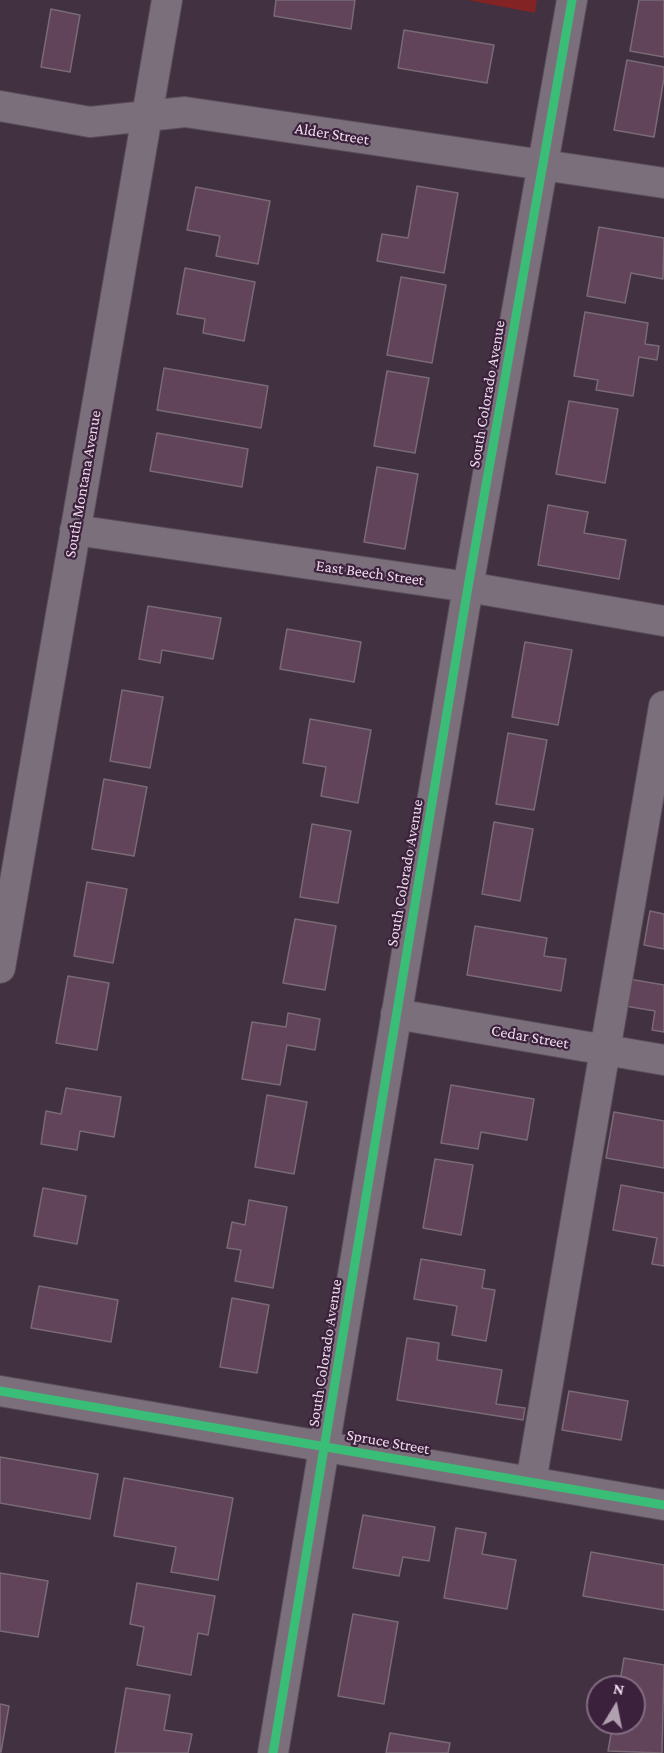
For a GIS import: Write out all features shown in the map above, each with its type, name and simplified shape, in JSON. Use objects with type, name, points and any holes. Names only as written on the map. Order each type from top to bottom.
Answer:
[{"type":"street","name":"South Montana Avenue","points":[[0,968],[11,841],[75,530],[167,0]]},
{"type":"street","name":"South Colorado Avenue","points":[[273,1753],[468,587],[573,0]]},
{"type":"street","name":"Alder Street","points":[[0,106],[90,122],[184,112],[664,183]]},
{"type":"street","name":"East Beech Street","points":[[75,530],[468,587],[664,621]]},
{"type":"street","points":[[531,1482],[664,706]]},
{"type":"street","name":"Cedar Street","points":[[396,1014],[664,1060]]},
{"type":"street","name":"Spruce Street","points":[[0,1390],[664,1505]]},
{"type":"shaded area","points":[[468,0],[537,0],[535,13]]},
{"type":"building","points":[[276,0],[355,0],[351,29],[274,16]]},
{"type":"building","points":[[639,0],[664,0],[664,57],[630,51]]},
{"type":"building","points":[[51,9],[80,15],[70,72],[41,67]]},
{"type":"building","points":[[404,30],[494,45],[487,83],[398,68]]},
{"type":"building","points":[[627,60],[664,67],[654,137],[614,130]]},
{"type":"building","points":[[417,186],[458,193],[444,273],[377,261],[382,234],[408,238]]},
{"type":"building","points":[[196,187],[270,201],[258,264],[216,256],[220,236],[187,230]]},
{"type":"building","points":[[599,227],[664,238],[663,279],[631,273],[625,303],[587,296]]},
{"type":"building","points":[[185,268],[255,282],[244,341],[203,333],[205,319],[177,314]]},
{"type":"building","points":[[401,277],[446,285],[432,363],[387,355]]},
{"type":"building","points":[[585,312],[648,323],[645,344],[659,346],[657,360],[639,357],[633,396],[596,390],[598,380],[574,376]]},
{"type":"building","points":[[164,368],[268,386],[261,428],[157,410]]},
{"type":"building","points":[[387,371],[429,378],[415,453],[374,446]]},
{"type":"building","points":[[569,401],[618,409],[605,483],[556,474]]},
{"type":"building","points":[[157,433],[248,449],[242,487],[150,471]]},
{"type":"building","points":[[377,467],[418,474],[405,549],[364,542]]},
{"type":"building","points":[[548,505],[588,512],[584,533],[626,540],[619,579],[538,565]]},
{"type":"building","points":[[148,606],[221,618],[213,659],[162,650],[160,663],[139,659]]},
{"type":"building","points":[[287,629],[361,642],[354,682],[280,669]]},
{"type":"building","points":[[525,642],[572,650],[558,725],[512,717]]},
{"type":"building","points":[[122,690],[163,697],[150,768],[110,761]]},
{"type":"building","points":[[310,719],[371,730],[358,803],[321,796],[326,767],[303,763]]},
{"type":"building","points":[[508,733],[547,740],[534,810],[496,804]]},
{"type":"building","points":[[104,779],[147,787],[134,856],[92,849]]},
{"type":"building","points":[[494,822],[533,829],[520,901],[482,894]]},
{"type":"building","points":[[312,824],[351,831],[338,903],[300,897]]},
{"type":"building","points":[[87,882],[127,889],[113,963],[74,956]]},
{"type":"building","points":[[650,911],[664,914],[664,949],[644,945]]},
{"type":"building","points":[[295,919],[336,926],[325,990],[283,983]]},
{"type":"building","points":[[475,926],[547,938],[544,956],[566,959],[561,991],[467,975]]},
{"type":"building","points":[[68,976],[109,983],[97,1050],[56,1043]]},
{"type":"building","points":[[629,979],[664,985],[664,1032],[652,1030],[655,1011],[625,1006]]},
{"type":"building","points":[[288,1013],[320,1019],[315,1050],[287,1045],[280,1085],[242,1079],[252,1022],[286,1027]]},
{"type":"building","points":[[451,1085],[534,1099],[527,1140],[481,1132],[478,1149],[441,1143]]},
{"type":"building","points":[[66,1088],[121,1097],[114,1137],[80,1131],[77,1150],[41,1144],[46,1111],[61,1114]]},
{"type":"building","points":[[267,1095],[307,1102],[294,1174],[255,1167]]},
{"type":"building","points":[[614,1112],[664,1121],[664,1168],[606,1158]]},
{"type":"building","points":[[435,1159],[473,1165],[461,1235],[423,1228]]},
{"type":"building","points":[[621,1185],[664,1193],[664,1266],[652,1264],[657,1238],[613,1230]]},
{"type":"building","points":[[43,1188],[86,1196],[77,1244],[34,1236]]},
{"type":"building","points":[[249,1200],[287,1207],[273,1288],[235,1281],[241,1250],[227,1248],[232,1222],[245,1225]]},
{"type":"building","points":[[421,1259],[485,1270],[482,1288],[495,1290],[486,1341],[452,1335],[457,1306],[414,1299]]},
{"type":"building","points":[[39,1286],[118,1300],[111,1342],[31,1328]]},
{"type":"building","points":[[232,1298],[269,1305],[257,1373],[220,1367]]},
{"type":"building","points":[[407,1338],[439,1343],[437,1360],[502,1370],[496,1404],[525,1408],[523,1420],[397,1400]]},
{"type":"building","points":[[569,1391],[628,1401],[621,1440],[562,1430]]},
{"type":"building","points":[[0,1457],[98,1474],[90,1519],[0,1503]]},
{"type":"building","points":[[124,1478],[233,1498],[218,1580],[171,1572],[176,1547],[114,1536]]},
{"type":"building","points":[[363,1515],[435,1527],[429,1561],[403,1557],[399,1576],[353,1568]]},
{"type":"building","points":[[456,1528],[486,1533],[482,1554],[516,1560],[507,1609],[444,1598]]},
{"type":"building","points":[[591,1552],[664,1565],[664,1610],[583,1596]]},
{"type":"building","points":[[0,1573],[48,1581],[38,1637],[0,1631]]},
{"type":"building","points":[[137,1583],[215,1596],[208,1635],[198,1633],[191,1675],[137,1665],[144,1627],[130,1624]]},
{"type":"building","points":[[353,1614],[398,1622],[384,1704],[338,1696]]},
{"type":"building","points":[[624,1658],[664,1665],[662,1753],[608,1751],[611,1735],[646,1735],[646,1675],[621,1675]]},
{"type":"building","points":[[126,1688],[170,1695],[164,1730],[192,1734],[188,1753],[115,1753]]},
{"type":"building","points":[[0,1704],[9,1706],[1,1752],[0,1752]]},
{"type":"building","points":[[390,1733],[450,1743],[448,1753],[386,1753]]},
{"type":"cycle path","points":[[273,1753],[468,587],[572,0]]},
{"type":"cycle path","points":[[0,1391],[664,1505]]}]
